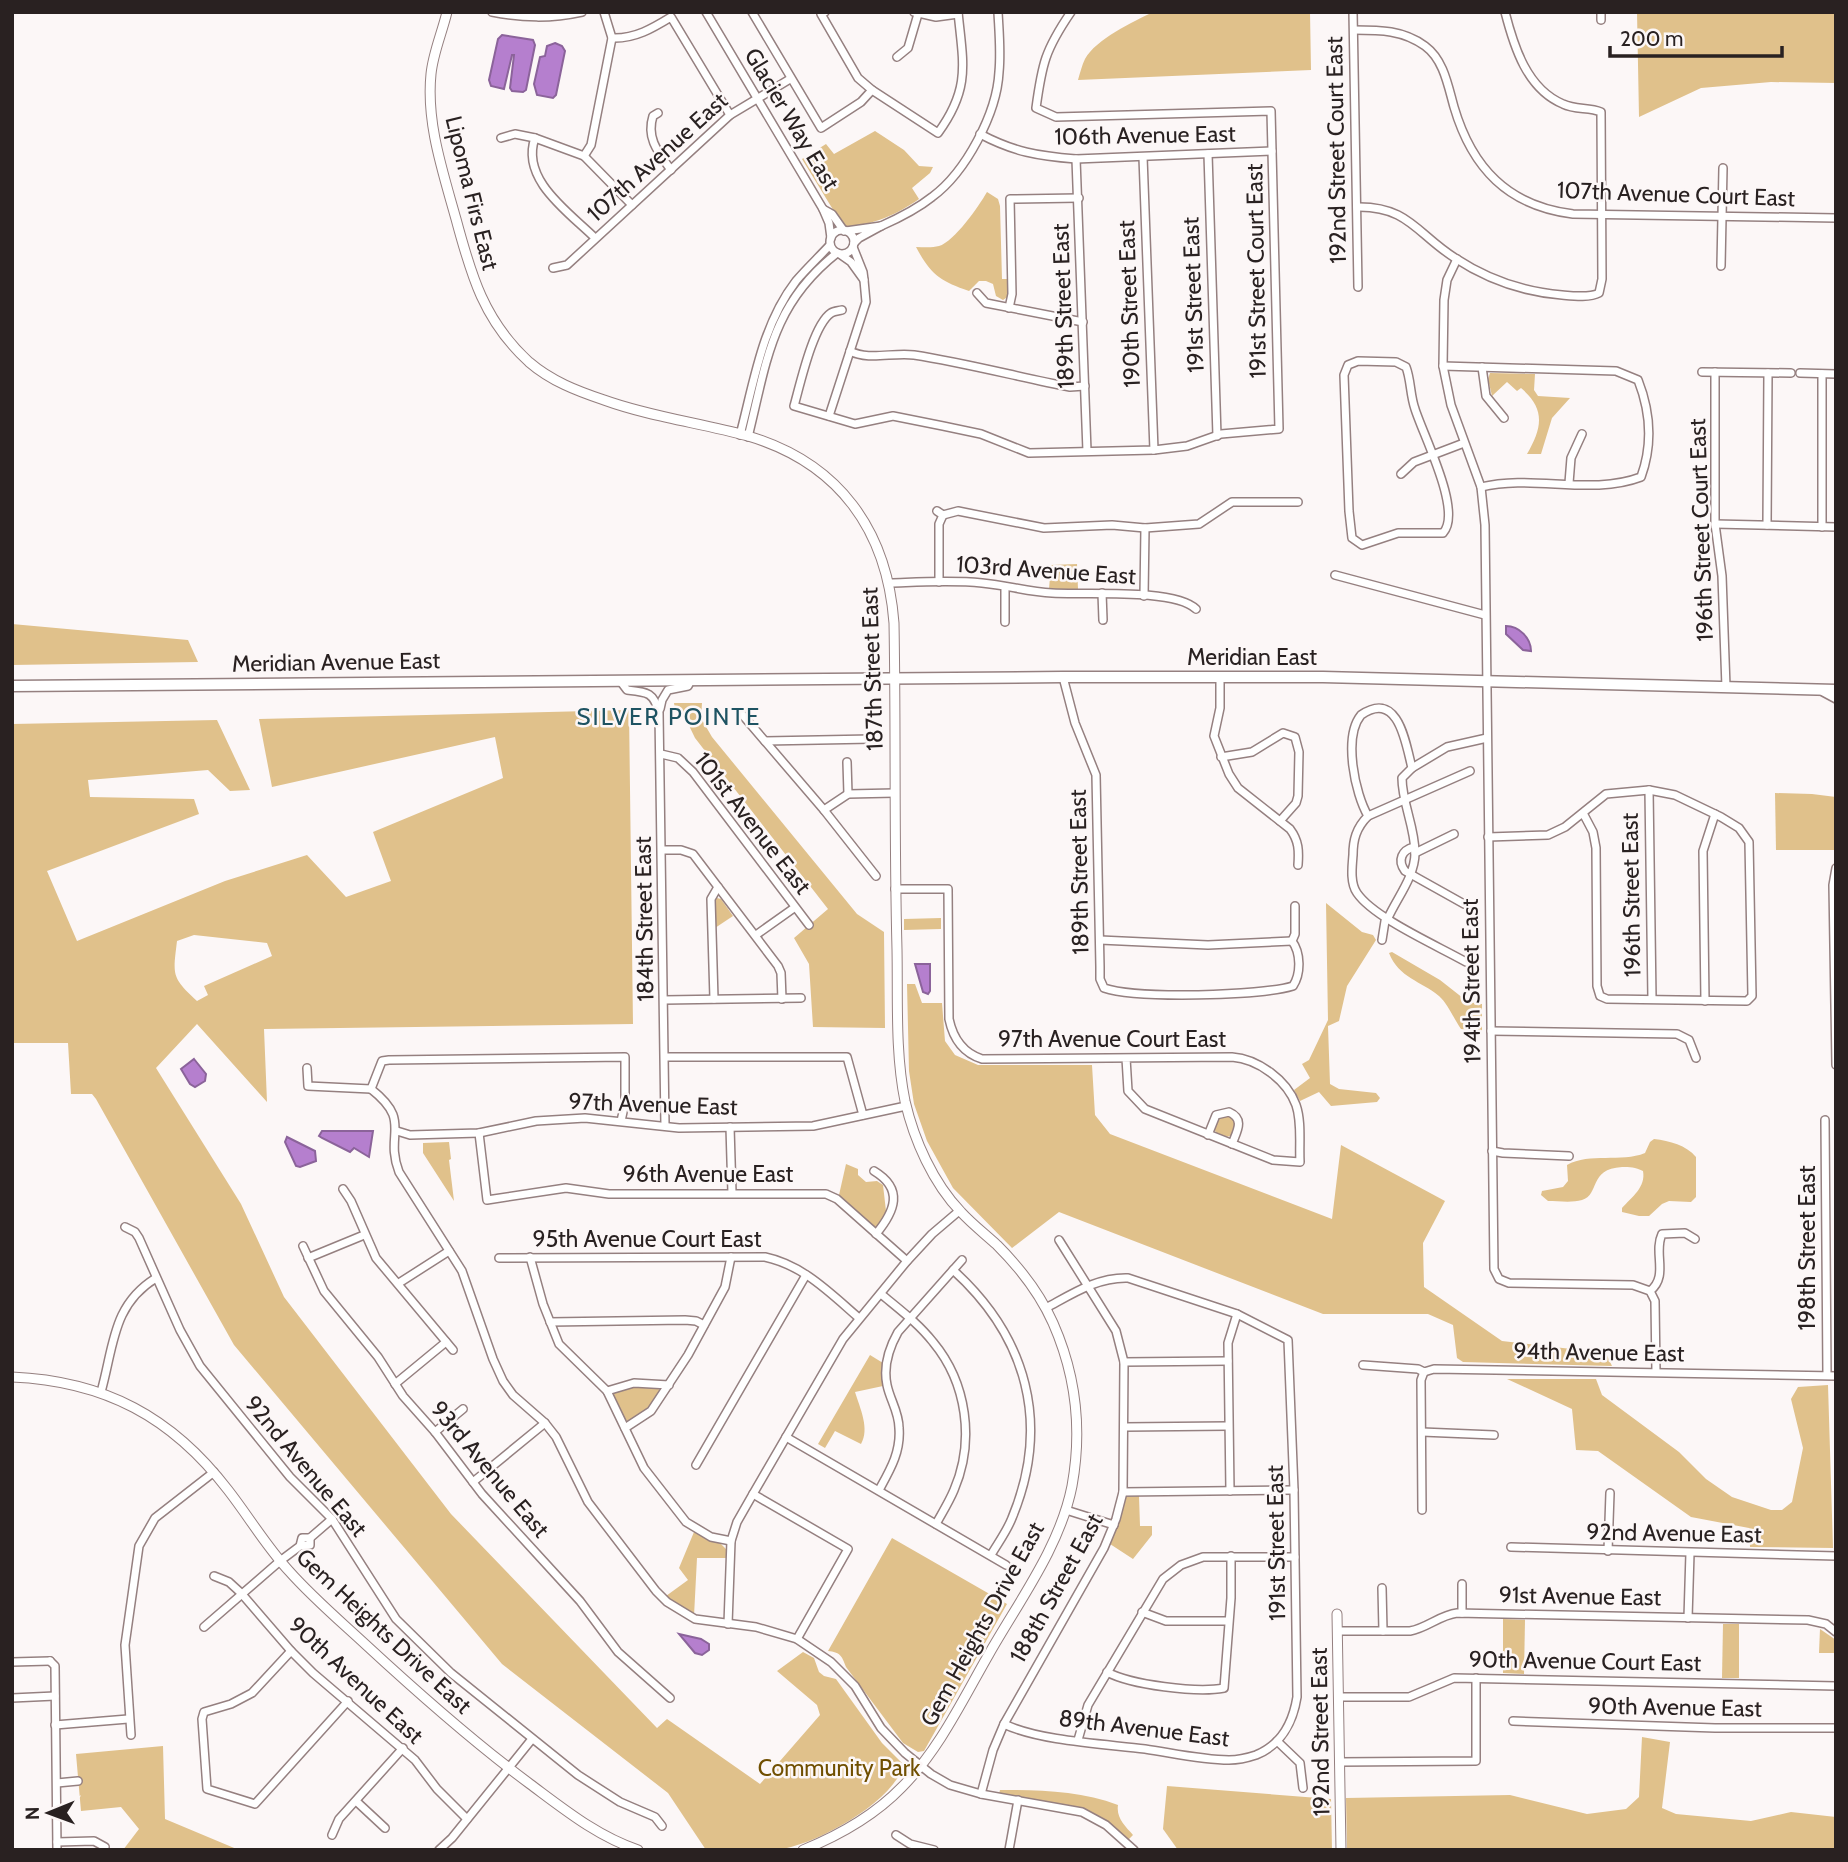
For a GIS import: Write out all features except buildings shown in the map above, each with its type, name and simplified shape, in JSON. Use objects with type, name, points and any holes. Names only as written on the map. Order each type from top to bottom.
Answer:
[{"type":"main road","name":"Meridian East","points":[[894,679],[1323,677],[1726,687]]},
{"type":"main road","points":[[691,680],[894,679]]},
{"type":"main road","name":"Meridian Avenue East","points":[[12,686],[691,680]]},
{"type":"main road","points":[[1726,687],[1836,687]]},
{"type":"street","name":"Lipoma Firs East","points":[[447,12],[431,72],[432,129],[469,268],[481,300]]},
{"type":"street","points":[[492,12],[536,18],[582,12]]},
{"type":"street","points":[[584,156],[592,138],[612,38],[604,12]]},
{"type":"street","name":"Glacier Way East","points":[[706,12],[823,209],[830,223],[831,241]]},
{"type":"street","points":[[752,12],[821,128],[861,102],[872,90]]},
{"type":"street","points":[[744,436],[781,318],[804,282],[839,254],[848,253],[864,234],[901,217],[933,197],[964,162],[980,134],[994,98],[999,74],[998,12]]},
{"type":"street","name":"191st Street Court East","points":[[1071,12],[1051,42],[1042,67],[1036,108],[1056,117],[1271,111],[1279,429],[1217,436]]},
{"type":"street","name":"192nd Street Court East","points":[[1353,12],[1358,287]]},
{"type":"street","points":[[1357,207],[1378,208],[1400,215],[1457,259],[1480,272],[1521,288],[1564,295],[1594,296],[1599,293],[1602,279],[1601,118],[1598,110],[1564,105],[1543,92],[1530,77],[1505,12]]},
{"type":"street","points":[[823,13],[858,78],[938,133],[957,100],[963,72],[963,46],[958,13],[936,17],[916,13],[908,48],[897,57]]},
{"type":"street","points":[[612,38],[640,33],[671,16],[730,115]]},
{"type":"street","name":"107th Avenue Court East","points":[[1354,30],[1396,32],[1429,49],[1444,71],[1462,134],[1472,152],[1490,176],[1517,197],[1553,211],[1600,215],[1836,218]]},
{"type":"street","name":"107th Avenue East","points":[[553,268],[567,265],[730,115],[790,79]]},
{"type":"street","points":[[658,113],[653,116],[650,135],[655,148],[670,170]]},
{"type":"street","points":[[500,138],[515,134],[535,138],[584,156],[632,205]]},
{"type":"street","name":"106th Avenue East","points":[[980,134],[1017,151],[1076,159],[1272,151]]},
{"type":"street","points":[[535,138],[531,148],[536,175],[595,239]]},
{"type":"street","name":"191st Street East","points":[[1208,154],[1217,436]]},
{"type":"street","name":"190th Street East","points":[[1143,157],[1154,450]]},
{"type":"street","name":"189th Street East","points":[[1076,159],[1087,451]]},
{"type":"street","points":[[1721,266],[1723,168]]},
{"type":"street","points":[[1009,307],[1012,294],[1010,199],[1079,198]]},
{"type":"street","name":"Glacier Way East","points":[[823,209],[832,214],[845,231]]},
{"type":"street","points":[[744,436],[762,348],[775,314],[796,281],[836,232],[881,226]]},
{"type":"street","points":[[829,416],[866,302],[863,272],[852,236],[845,231]]},
{"type":"street","points":[[831,241],[839,254],[851,262],[864,280]]},
{"type":"street","name":"194th Street East","points":[[1457,259],[1447,280],[1445,293],[1443,366],[1451,405],[1481,487],[1485,525],[1493,1260],[1499,1279],[1518,1284],[1633,1285],[1651,1292]]},
{"type":"street","points":[[977,293],[986,303],[1083,322]]},
{"type":"street","name":"187th Street East","points":[[481,300],[501,333],[530,363],[570,388],[627,408],[744,436],[796,455],[834,484],[867,528],[879,550],[890,583],[894,623],[895,889],[901,1069]]},
{"type":"street","points":[[842,310],[830,313],[817,333],[803,370],[794,406],[855,424],[893,416],[981,434],[1029,453],[1154,450],[1187,446],[1217,436]]},
{"type":"street","points":[[850,351],[867,357],[885,354],[913,355],[1070,387],[1085,386]]},
{"type":"street","points":[[1358,361],[1396,362],[1405,365],[1415,411],[1432,455],[1448,501],[1449,524],[1443,533],[1398,533],[1362,545],[1355,541],[1350,533],[1344,375],[1346,368],[1358,361]]},
{"type":"street","points":[[1443,366],[1606,370],[1630,375],[1638,380],[1649,417],[1650,448],[1641,477],[1614,484],[1504,482],[1481,487]]},
{"type":"street","points":[[1482,367],[1486,396],[1504,418]]},
{"type":"street","points":[[1702,372],[1836,374]]},
{"type":"street","name":"196th Street Court East","points":[[1715,372],[1715,524],[1723,590],[1726,687]]},
{"type":"street","points":[[1767,525],[1768,373]]},
{"type":"street","points":[[1822,374],[1822,527]]},
{"type":"street","points":[[1569,483],[1570,458],[1582,434]]},
{"type":"street","points":[[1401,474],[1414,462],[1465,443]]},
{"type":"street","points":[[939,582],[940,513],[958,511],[1044,528],[1112,525],[1145,528],[1198,524],[1232,502],[1298,502]]},
{"type":"street","points":[[1715,524],[1836,527]]},
{"type":"street","points":[[1144,596],[1145,528]]},
{"type":"street","points":[[1335,575],[1485,615]]},
{"type":"street","name":"103rd Avenue East","points":[[890,583],[985,583],[1050,593],[1144,596],[1189,602],[1196,609]]},
{"type":"street","points":[[1005,587],[1005,622]]},
{"type":"street","points":[[1102,593],[1103,620]]},
{"type":"street","name":"189th Street East","points":[[1063,677],[1075,723],[1096,775],[1100,979],[1104,988],[1155,994],[1216,994],[1290,988],[1295,984],[1298,967],[1296,945],[1292,941]]},
{"type":"street","points":[[1220,678],[1220,708],[1214,736],[1221,757],[1235,784],[1296,837],[1298,865]]},
{"type":"street","points":[[659,713],[667,690],[688,686],[691,680]]},
{"type":"street","points":[[621,681],[627,690],[649,694],[656,701],[659,713]]},
{"type":"street","points":[[1820,689],[1836,699]]},
{"type":"street","points":[[1368,816],[1358,797],[1354,776],[1353,742],[1358,719],[1366,712],[1376,709],[1398,719],[1412,768]]},
{"type":"street","points":[[740,712],[824,810],[876,876]]},
{"type":"street","name":"184th Street East","points":[[659,713],[665,1125]]},
{"type":"street","points":[[1221,757],[1252,752],[1283,733],[1295,737],[1298,752],[1298,796],[1296,803],[1280,821]]},
{"type":"street","points":[[1382,940],[1385,921],[1410,874],[1415,850],[1402,778],[1412,768],[1447,747],[1487,738]]},
{"type":"street","points":[[765,741],[872,739]]},
{"type":"street","name":"101st Avenue East","points":[[661,754],[678,758],[692,772],[809,925]]},
{"type":"street","points":[[847,762],[848,794]]},
{"type":"street","points":[[1466,962],[1367,904],[1357,893],[1353,881],[1353,842],[1359,827],[1368,816],[1470,771]]},
{"type":"street","points":[[1488,837],[1548,835],[1565,827],[1583,813],[1610,792],[1649,790],[1675,795],[1715,814],[1744,832],[1749,842],[1750,999],[1743,1002],[1705,1002],[1607,999],[1600,996],[1597,986],[1596,848],[1593,832],[1583,813]]},
{"type":"street","name":"196th Street East","points":[[1649,790],[1652,999]]},
{"type":"street","points":[[824,810],[848,794],[895,793]]},
{"type":"street","points":[[1705,1002],[1703,851],[1715,814]]},
{"type":"street","points":[[1454,834],[1404,852],[1401,860],[1403,869],[1410,874],[1464,904]]},
{"type":"street","points":[[662,850],[681,850],[693,854],[756,934],[781,974],[782,999]]},
{"type":"street","points":[[1836,869],[1833,894],[1836,1065]]},
{"type":"street","points":[[713,999],[711,899],[719,887]]},
{"type":"street","name":"97th Avenue Court East","points":[[895,889],[948,889],[949,1019],[955,1037],[966,1051],[982,1059],[1249,1059],[1257,1062],[1290,1093],[1298,1114],[1300,1162],[1279,1162],[1233,1144]]},
{"type":"street","points":[[1100,940],[1208,945],[1292,941],[1295,934],[1295,906]]},
{"type":"street","points":[[756,934],[794,908]]},
{"type":"street","points":[[664,1000],[801,998]]},
{"type":"street","points":[[1490,1031],[1676,1034],[1689,1040],[1696,1058]]},
{"type":"street","points":[[371,1088],[382,1061],[389,1060],[625,1057],[625,1103],[621,1121]]},
{"type":"street","points":[[665,1057],[847,1057],[863,1115]]},
{"type":"street","points":[[1126,1058],[1128,1091],[1145,1110],[1208,1135],[1233,1144],[1238,1117],[1229,1112],[1216,1115],[1208,1135]]},
{"type":"street","points":[[307,1068],[308,1086],[371,1088],[387,1103],[395,1116],[397,1131],[394,1154],[399,1172],[462,1271],[503,1381],[513,1395],[545,1423],[556,1437],[588,1502],[656,1591],[677,1610],[695,1619],[774,1631],[797,1639],[831,1662],[855,1686],[881,1728],[921,1766],[950,1785],[981,1794],[1083,1812],[1106,1825],[1134,1850]]},
{"type":"street","name":"Gem Heights Drive East","points":[[803,1850],[841,1833],[863,1819],[900,1790],[921,1766],[939,1740],[1046,1555],[1066,1510],[1076,1461],[1077,1417],[1074,1391],[1067,1362],[1046,1308],[1014,1264],[959,1211],[926,1159],[906,1105],[901,1069]]},
{"type":"street","name":"97th Avenue East","points":[[397,1131],[410,1135],[479,1133],[559,1119],[730,1127],[813,1126],[906,1105]]},
{"type":"street","name":"198th Street East","points":[[1825,1120],[1831,1375]]},
{"type":"street","points":[[730,1127],[732,1193]]},
{"type":"street","name":"96th Avenue East","points":[[479,1133],[487,1199],[566,1188],[609,1194],[826,1194],[837,1199],[907,1261]]},
{"type":"street","points":[[1492,1151],[1569,1156]]},
{"type":"street","points":[[1826,1162],[1836,1162]]},
{"type":"street","points":[[874,1171],[887,1180],[893,1199],[891,1216],[876,1234]]},
{"type":"street","points":[[343,1189],[376,1258],[453,1350]]},
{"type":"street","points":[[728,1624],[731,1541],[737,1522],[843,1339],[907,1261],[932,1234],[959,1211]]},
{"type":"street","name":"92nd Avenue East","points":[[125,1227],[135,1232],[185,1341],[200,1366],[290,1477],[332,1519],[388,1608],[407,1631],[451,1672],[593,1786],[620,1802],[649,1814],[662,1826]]},
{"type":"street","points":[[1656,1371],[1656,1313],[1651,1292],[1660,1278],[1659,1241],[1662,1234],[1685,1233],[1695,1238]]},
{"type":"street","points":[[308,1258],[364,1235]]},
{"type":"street","name":"188th Street East","points":[[981,1794],[993,1750],[1004,1724],[1104,1548],[1124,1492],[1124,1362],[1116,1331],[1059,1240]]},
{"type":"street","name":"93rd Avenue East","points":[[303,1246],[324,1291],[472,1482],[580,1601],[618,1652],[670,1698]]},
{"type":"street","points":[[399,1283],[449,1251]]},
{"type":"street","name":"95th Avenue Court East","points":[[499,1258],[751,1256],[778,1260],[806,1275],[859,1318]]},
{"type":"street","points":[[530,1257],[559,1344],[607,1391],[644,1468],[686,1522],[711,1537],[731,1541]]},
{"type":"street","points":[[625,1428],[651,1411],[670,1385],[725,1287],[731,1257]]},
{"type":"street","points":[[879,1490],[895,1460],[900,1435],[897,1412],[887,1386],[886,1365],[892,1343],[962,1260]]},
{"type":"street","points":[[953,1270],[978,1292],[1008,1337],[1017,1356],[1029,1405],[1030,1456],[1025,1479],[1011,1522],[991,1555]]},
{"type":"street","points":[[696,1465],[806,1275]]},
{"type":"street","points":[[101,1392],[118,1324],[125,1307],[137,1292],[156,1278]]},
{"type":"street","points":[[1046,1308],[1088,1286],[1105,1280],[1128,1278],[1237,1314],[1228,1343],[1230,1491]]},
{"type":"street","points":[[881,1294],[910,1319],[944,1357],[961,1395],[965,1437],[960,1472],[936,1524]]},
{"type":"street","name":"191st Street East","points":[[1237,1314],[1287,1340],[1294,1490],[1297,1698],[1292,1720],[1277,1741]]},
{"type":"street","points":[[550,1322],[685,1320],[705,1325]]},
{"type":"street","points":[[395,1384],[446,1342]]},
{"type":"street","points":[[1124,1362],[1228,1361]]},
{"type":"street","name":"94th Avenue East","points":[[1363,1365],[1418,1369],[1424,1372],[1434,1369],[1831,1375]]},
{"type":"street","points":[[1422,1510],[1421,1380],[1424,1372]]},
{"type":"street","name":"Gem Heights Drive East","points":[[12,1377],[56,1380],[101,1392],[156,1420],[187,1444],[214,1472],[280,1561],[333,1615],[425,1700],[509,1768],[594,1830],[638,1850]]},
{"type":"street","points":[[607,1391],[634,1382],[670,1385]]},
{"type":"street","points":[[435,1432],[463,1409]]},
{"type":"street","points":[[472,1482],[545,1423]]},
{"type":"street","points":[[1125,1427],[1228,1426]]},
{"type":"street","points":[[1422,1432],[1494,1435]]},
{"type":"street","points":[[786,1437],[1006,1565]]},
{"type":"street","points":[[131,1735],[125,1645],[139,1546],[155,1518],[214,1472]]},
{"type":"street","points":[[1124,1492],[1294,1490]]},
{"type":"street","points":[[1608,1551],[1610,1493]]},
{"type":"street","points":[[753,1494],[848,1549],[797,1639]]},
{"type":"street","points":[[1066,1510],[1114,1525]]},
{"type":"street","points":[[204,1627],[280,1561],[300,1546],[310,1545],[310,1538],[332,1519]]},
{"type":"street","name":"92nd Avenue East","points":[[1511,1547],[1836,1556]]},
{"type":"street","points":[[1688,1618],[1690,1553]]},
{"type":"street","points":[[1107,1672],[1118,1678],[1142,1683],[1203,1689],[1224,1688],[1231,1556]]},
{"type":"street","points":[[1079,1740],[1088,1705],[1163,1579],[1190,1560],[1231,1556],[1295,1557]]},
{"type":"street","name":"90th Avenue East","points":[[214,1576],[229,1582],[313,1672],[403,1748],[467,1819]]},
{"type":"street","points":[[1462,1584],[1462,1613]]},
{"type":"street","points":[[1382,1588],[1383,1631]]},
{"type":"street","points":[[1142,1612],[1166,1621],[1228,1621]]},
{"type":"street","name":"91st Avenue East","points":[[1337,1631],[1418,1630],[1441,1617],[1462,1613],[1808,1620],[1826,1624],[1836,1632]]},
{"type":"street","name":"192nd Street East","points":[[1337,1614],[1341,1850]]},
{"type":"street","points":[[291,1651],[252,1693],[231,1704],[204,1712],[202,1719],[207,1789],[255,1804],[348,1700]]},
{"type":"street","points":[[12,1662],[50,1661],[56,1654]]},
{"type":"street","points":[[50,1661],[55,1667],[57,1846],[94,1841],[105,1847]]},
{"type":"street","points":[[1339,1762],[1476,1761],[1476,1678]]},
{"type":"street","name":"90th Avenue Court East","points":[[1338,1696],[1409,1697],[1425,1692],[1446,1680],[1476,1678],[1836,1686]]},
{"type":"street","points":[[12,1698],[55,1696]]},
{"type":"street","points":[[55,1725],[128,1719]]},
{"type":"street","name":"90th Avenue East","points":[[1513,1721],[1714,1728],[1836,1728]]},
{"type":"street","name":"89th Avenue East","points":[[1004,1724],[1027,1732],[1228,1760],[1257,1754],[1277,1741]]},
{"type":"street","points":[[439,1850],[532,1739]]},
{"type":"street","points":[[1277,1741],[1300,1763],[1303,1788]]},
{"type":"street","points":[[332,1835],[339,1819],[403,1748]]},
{"type":"street","points":[[57,1783],[78,1781]]},
{"type":"street","points":[[1009,1850],[1018,1800]]},
{"type":"street","points":[[356,1801],[385,1828]]},
{"type":"street","points":[[895,1835],[910,1844],[934,1850]]},
{"type":"green space","points":[[1153,12],[1310,12],[1311,70],[1078,80],[1085,59],[1097,45]]},
{"type":"green space","points":[[1637,12],[1836,12],[1836,83],[1771,82],[1701,88],[1639,117]]},
{"type":"green space","points":[[875,131],[904,150],[919,166],[933,167],[930,173],[912,188],[919,199],[911,205],[873,222],[843,226],[802,159],[826,144],[834,154]]},
{"type":"green space","points":[[987,192],[998,199],[1000,206],[1002,279],[1008,279],[1009,296],[1003,300],[996,296],[993,284],[986,281],[979,281],[969,291],[943,280],[932,271],[916,247],[939,246],[952,238]]},
{"type":"green space","points":[[1490,373],[1535,374],[1534,390],[1538,396],[1570,398],[1552,418],[1541,454],[1527,454],[1538,427],[1535,404],[1521,388],[1517,391],[1507,382],[1492,396],[1488,379]]},
{"type":"green space","points":[[1077,564],[1078,589],[1049,589],[1051,565]]},
{"type":"green space","points":[[12,624],[188,640],[198,662],[12,665]]},
{"type":"green space","points":[[674,703],[702,703],[701,718],[712,737],[857,914],[884,932],[885,1028],[813,1027],[809,964],[794,938],[828,909],[695,738],[681,709],[675,709]]},
{"type":"green space","name":"Community Park","points":[[629,710],[633,1024],[264,1029],[267,1102],[197,1024],[156,1068],[241,1204],[284,1297],[451,1514],[657,1728],[667,1719],[760,1784],[820,1715],[817,1705],[777,1671],[803,1652],[814,1658],[819,1672],[836,1679],[882,1743],[904,1765],[885,1794],[851,1820],[831,1831],[812,1840],[777,1850],[706,1850],[668,1793],[502,1664],[234,1345],[96,1099],[92,1094],[71,1094],[68,1043],[12,1043],[12,724],[217,720],[250,790],[230,791],[208,770],[88,780],[90,797],[194,799],[199,814],[47,871],[77,941],[225,881],[307,855],[346,897],[391,881],[373,832],[503,778],[495,737],[272,787],[259,719]],"holes":[[[194,935],[267,943],[272,956],[204,986],[208,995],[197,1001],[182,986],[176,975],[177,941]]]},
{"type":"green space","points":[[1775,793],[1836,797],[1834,850],[1776,850]]},
{"type":"green space","points":[[717,898],[721,899],[733,916],[715,928],[715,901]]},
{"type":"green space","points":[[1326,903],[1362,932],[1373,935],[1376,940],[1347,986],[1339,1021],[1328,1026],[1330,1084],[1339,1089],[1376,1093],[1380,1098],[1377,1102],[1331,1106],[1319,1092],[1300,1101],[1294,1090],[1310,1078],[1302,1064],[1309,1060],[1328,1020]]},
{"type":"green space","points":[[941,918],[941,929],[904,930],[904,919]]},
{"type":"green space","points":[[1392,952],[1440,980],[1468,1002],[1482,1004],[1482,1031],[1461,1029],[1439,996],[1398,968],[1389,953]]},
{"type":"green space","points":[[907,984],[915,984],[922,1003],[942,1003],[945,1041],[955,1055],[978,1065],[1092,1065],[1095,1115],[1110,1134],[1332,1219],[1341,1145],[1445,1201],[1423,1243],[1424,1287],[1502,1341],[1606,1353],[1612,1366],[1463,1362],[1457,1358],[1453,1325],[1428,1314],[1323,1314],[1059,1212],[1012,1248],[953,1188],[927,1141],[914,1104],[909,1071]]},
{"type":"green space","points":[[1225,1115],[1233,1118],[1236,1126],[1233,1134],[1225,1137],[1217,1134],[1214,1126],[1217,1118]]},
{"type":"green space","points":[[1654,1139],[1677,1144],[1696,1157],[1696,1197],[1691,1202],[1669,1201],[1649,1216],[1622,1212],[1622,1208],[1640,1187],[1643,1177],[1643,1171],[1628,1167],[1604,1172],[1591,1193],[1582,1200],[1548,1201],[1541,1195],[1542,1191],[1563,1187],[1568,1181],[1567,1165],[1586,1159],[1636,1156],[1645,1153]]},
{"type":"green space","points":[[449,1142],[454,1201],[423,1153],[423,1143]]},
{"type":"green space","points":[[846,1164],[858,1169],[858,1175],[866,1182],[877,1181],[883,1185],[886,1211],[880,1224],[875,1227],[839,1195]]},
{"type":"green space","points":[[870,1355],[883,1363],[883,1386],[855,1392],[864,1425],[864,1438],[861,1444],[835,1431],[825,1448],[818,1444]]},
{"type":"green space","points":[[1507,1379],[1596,1379],[1602,1395],[1679,1452],[1706,1479],[1732,1497],[1771,1510],[1782,1510],[1792,1502],[1803,1448],[1791,1399],[1798,1387],[1828,1385],[1833,1548],[1750,1547],[1749,1528],[1691,1517],[1598,1451],[1576,1450],[1572,1409]]},
{"type":"green space","points":[[636,1386],[657,1387],[661,1392],[648,1409],[628,1421],[613,1397],[614,1393]]},
{"type":"green space","points":[[1139,1496],[1140,1526],[1152,1526],[1152,1535],[1133,1559],[1110,1544],[1125,1497]]},
{"type":"green space","points":[[694,1532],[721,1544],[726,1549],[726,1558],[697,1558],[694,1616],[666,1596],[688,1580],[679,1568]]},
{"type":"green space","points":[[892,1538],[1007,1604],[924,1751],[918,1752],[903,1743],[846,1667],[840,1655],[828,1651]]},
{"type":"green space","points":[[1503,1619],[1525,1620],[1524,1674],[1503,1673]]},
{"type":"green space","points":[[1723,1624],[1739,1624],[1739,1678],[1722,1678]]},
{"type":"green space","points":[[1820,1629],[1836,1640],[1836,1653],[1819,1653]]},
{"type":"green space","points":[[1642,1737],[1670,1742],[1662,1808],[1676,1814],[1751,1821],[1791,1812],[1836,1817],[1836,1850],[1347,1850],[1346,1798],[1510,1795],[1587,1814],[1626,1809],[1639,1797]]},
{"type":"green space","points":[[163,1746],[165,1819],[239,1850],[123,1850],[139,1829],[121,1807],[81,1811],[76,1754]]},
{"type":"green space","points":[[1167,1786],[1331,1799],[1332,1850],[1178,1850],[1163,1829]]},
{"type":"green space","points":[[1000,1790],[1045,1791],[1104,1800],[1118,1805],[1120,1818],[1133,1835],[1128,1840],[1090,1812],[1073,1806],[999,1794]]},
{"type":"shaded area","points":[[502,35],[533,40],[535,45],[526,90],[523,92],[512,91],[510,88],[514,55],[504,89],[491,86],[489,80],[498,39]]},
{"type":"shaded area","points":[[555,43],[565,51],[556,95],[553,98],[537,95],[534,84],[540,57],[545,56],[547,46]]},
{"type":"shaded area","points":[[1506,626],[1523,634],[1531,651],[1523,650],[1506,634]]},
{"type":"shaded area","points":[[915,964],[930,964],[928,994],[923,992]]},
{"type":"shaded area","points":[[194,1059],[206,1074],[205,1081],[195,1087],[190,1084],[181,1069]]},
{"type":"shaded area","points":[[322,1131],[373,1131],[369,1157],[354,1148],[350,1152],[322,1138],[319,1136]]},
{"type":"shaded area","points":[[287,1137],[315,1151],[316,1161],[296,1166],[285,1142]]},
{"type":"shaded area","points":[[679,1634],[701,1639],[709,1644],[709,1650],[702,1655],[695,1653]]},
{"type":"district","name":"SILVER POINTE","points":[[669,716]]}]
